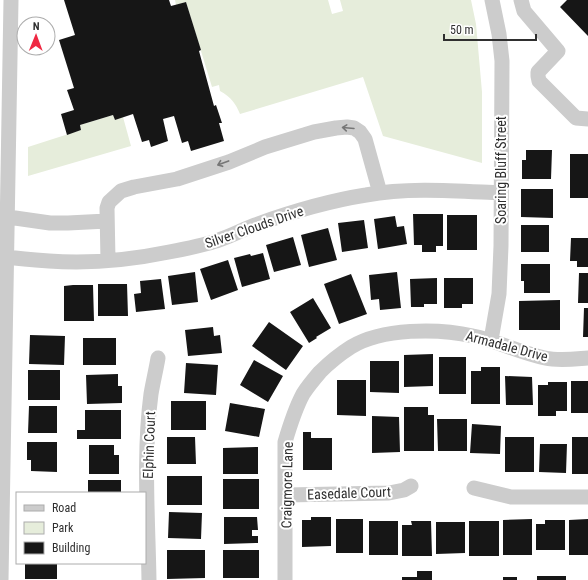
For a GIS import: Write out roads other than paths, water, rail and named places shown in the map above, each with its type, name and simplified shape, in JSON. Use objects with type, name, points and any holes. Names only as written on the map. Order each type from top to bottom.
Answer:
[{"type":"street","points":[[1,580],[1,498],[8,217],[4,188],[11,0]]},
{"type":"street","name":"Soaring Bluff Street","points":[[491,340],[499,294],[501,246],[502,61],[499,34],[492,0]]},
{"type":"street","points":[[521,0],[524,11],[558,51],[538,72],[539,81],[576,118],[588,119]]},
{"type":"street","points":[[108,260],[108,202],[121,191],[192,175],[265,147],[314,132],[347,127],[354,128],[360,132],[365,139],[380,193]]},
{"type":"street","name":"Silver Clouds Drive","points":[[7,257],[80,262],[144,257],[183,250],[216,241],[255,225],[302,209],[367,195],[401,191],[501,193]]},
{"type":"street","points":[[8,217],[68,223],[107,221]]},
{"type":"street","name":"Armadale Drive","points":[[304,392],[325,367],[352,346],[386,334],[441,331],[491,340],[527,353],[547,358],[588,358]]},
{"type":"street","name":"Elphin Court","points":[[149,580],[147,477],[148,437],[151,394],[158,358]]},
{"type":"street","name":"Craigmore Lane","points":[[285,580],[285,442],[289,426],[304,392]]},
{"type":"street","name":"Easedale Court","points":[[286,495],[389,493],[404,490],[411,486]]},
{"type":"street","points":[[474,488],[510,497],[588,497]]}]
